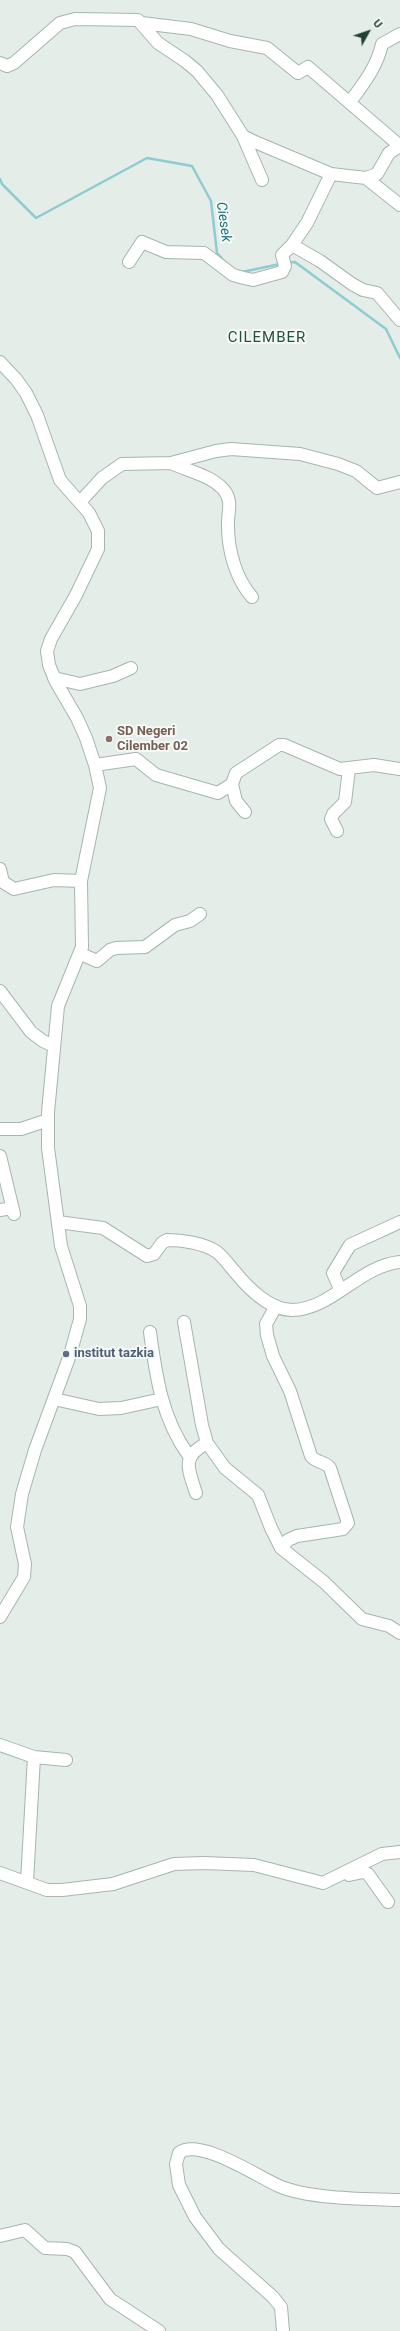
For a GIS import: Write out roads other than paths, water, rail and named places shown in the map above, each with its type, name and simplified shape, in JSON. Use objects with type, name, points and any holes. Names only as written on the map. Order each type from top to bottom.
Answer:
[{"type":"street","points":[[0,63],[7,66],[14,63],[56,25],[69,20],[118,18],[191,28],[230,41],[267,48],[298,73],[308,66],[400,146],[389,153],[377,174],[366,178],[331,174],[243,136]]},
{"type":"street","points":[[142,22],[158,43],[191,65],[207,82],[243,136],[262,180]]},
{"type":"street","points":[[350,102],[366,81],[379,57],[382,44],[400,34]]},
{"type":"street","points":[[129,262],[142,242],[166,252],[204,253],[229,272],[244,278],[253,280],[279,273],[284,262],[285,251],[292,245],[307,223],[331,174]]},
{"type":"street","points":[[366,178],[400,205]]},
{"type":"street","points":[[292,245],[320,261],[352,284],[377,293],[400,320]]},
{"type":"street","points":[[0,362],[16,379],[26,393],[37,415],[59,478],[80,502],[97,526],[98,546],[76,595],[49,644],[48,659],[54,678],[77,718],[95,765],[99,779],[100,793],[81,881],[81,954],[59,1001],[48,1120],[48,1148],[65,1264],[81,1312],[70,1355],[35,1450],[20,1507],[18,1532],[25,1564],[24,1577],[0,1617]]},
{"type":"street","points":[[80,502],[102,478],[122,464],[171,463],[224,450],[300,454],[348,468],[377,488],[400,482]]},
{"type":"street","points":[[171,463],[212,480],[226,492],[230,504],[229,537],[236,571],[244,587],[252,597]]},
{"type":"street","points":[[54,678],[80,684],[113,676],[131,668]]},
{"type":"street","points":[[95,765],[133,758],[141,761],[156,775],[221,793],[232,784],[236,773],[279,745],[291,748],[323,763],[349,769],[374,765],[400,769]]},
{"type":"street","points":[[337,831],[331,819],[333,814],[344,802],[349,769]]},
{"type":"street","points":[[232,784],[236,801],[245,812]]},
{"type":"street","points":[[0,869],[3,882],[14,889],[54,880],[81,881]]},
{"type":"street","points":[[81,954],[97,961],[116,948],[145,947],[176,925],[190,921],[200,914]]},
{"type":"street","points":[[0,991],[30,1032],[43,1041],[54,1046]]},
{"type":"street","points":[[0,1129],[21,1129],[48,1120]]},
{"type":"street","points":[[0,1156],[13,1211],[0,1210]]},
{"type":"street","points":[[58,1222],[103,1228],[147,1256],[154,1254],[162,1243],[167,1240],[206,1246],[222,1256],[247,1286],[276,1306],[291,1310],[306,1308],[324,1300],[368,1271],[400,1262]]},
{"type":"street","points":[[340,1289],[333,1273],[339,1260],[350,1245],[400,1222]]},
{"type":"street","points":[[276,1306],[268,1319],[266,1330],[273,1356],[290,1391],[308,1450],[314,1460],[327,1464],[330,1468],[348,1524],[343,1529],[292,1538],[281,1548]]},
{"type":"street","points":[[184,1322],[202,1425],[207,1442],[225,1468],[258,1495],[271,1528],[281,1548],[324,1582],[362,1619],[389,1626],[400,1633]]},
{"type":"street","points":[[150,1332],[162,1399],[173,1430],[190,1456]]},
{"type":"street","points":[[54,1399],[100,1409],[121,1408],[162,1399]]},
{"type":"street","points":[[196,1493],[188,1467],[190,1456],[207,1442]]},
{"type":"street","points":[[0,1744],[34,1757],[66,1760]]},
{"type":"street","points":[[27,1882],[34,1757]]},
{"type":"street","points":[[0,1873],[47,1890],[88,1888],[113,1884],[163,1867],[184,1862],[254,1865],[323,1884],[382,1854],[400,1852]]},
{"type":"street","points":[[344,1874],[363,1872],[368,1874],[388,1902]]},
{"type":"street","points":[[283,2331],[281,2306],[274,2297],[219,2249],[195,2217],[180,2184],[176,2164],[179,2153],[189,2149],[208,2152],[281,2187],[298,2191],[346,2198],[400,2200]]},
{"type":"street","points":[[0,2236],[25,2230],[45,2248],[67,2249],[75,2252],[110,2300],[159,2331]]},
{"type":"waterway","name":"Ciesek","points":[[0,179],[2,184],[36,218],[147,158],[192,166],[211,201],[217,253],[225,262]]},
{"type":"waterway","name":"Ciesek","points":[[287,263],[295,262],[386,329],[400,358]]},
{"type":"waterway","name":"Ciesek","points":[[242,272],[280,264]]},
{"type":"place","name":"SD Negeri Cilember 02","points":[[109,739]]},
{"type":"place","name":"institut tazkia","points":[[66,1354]]},
{"type":"district","name":"CILEMBER","points":[[267,338]]}]
